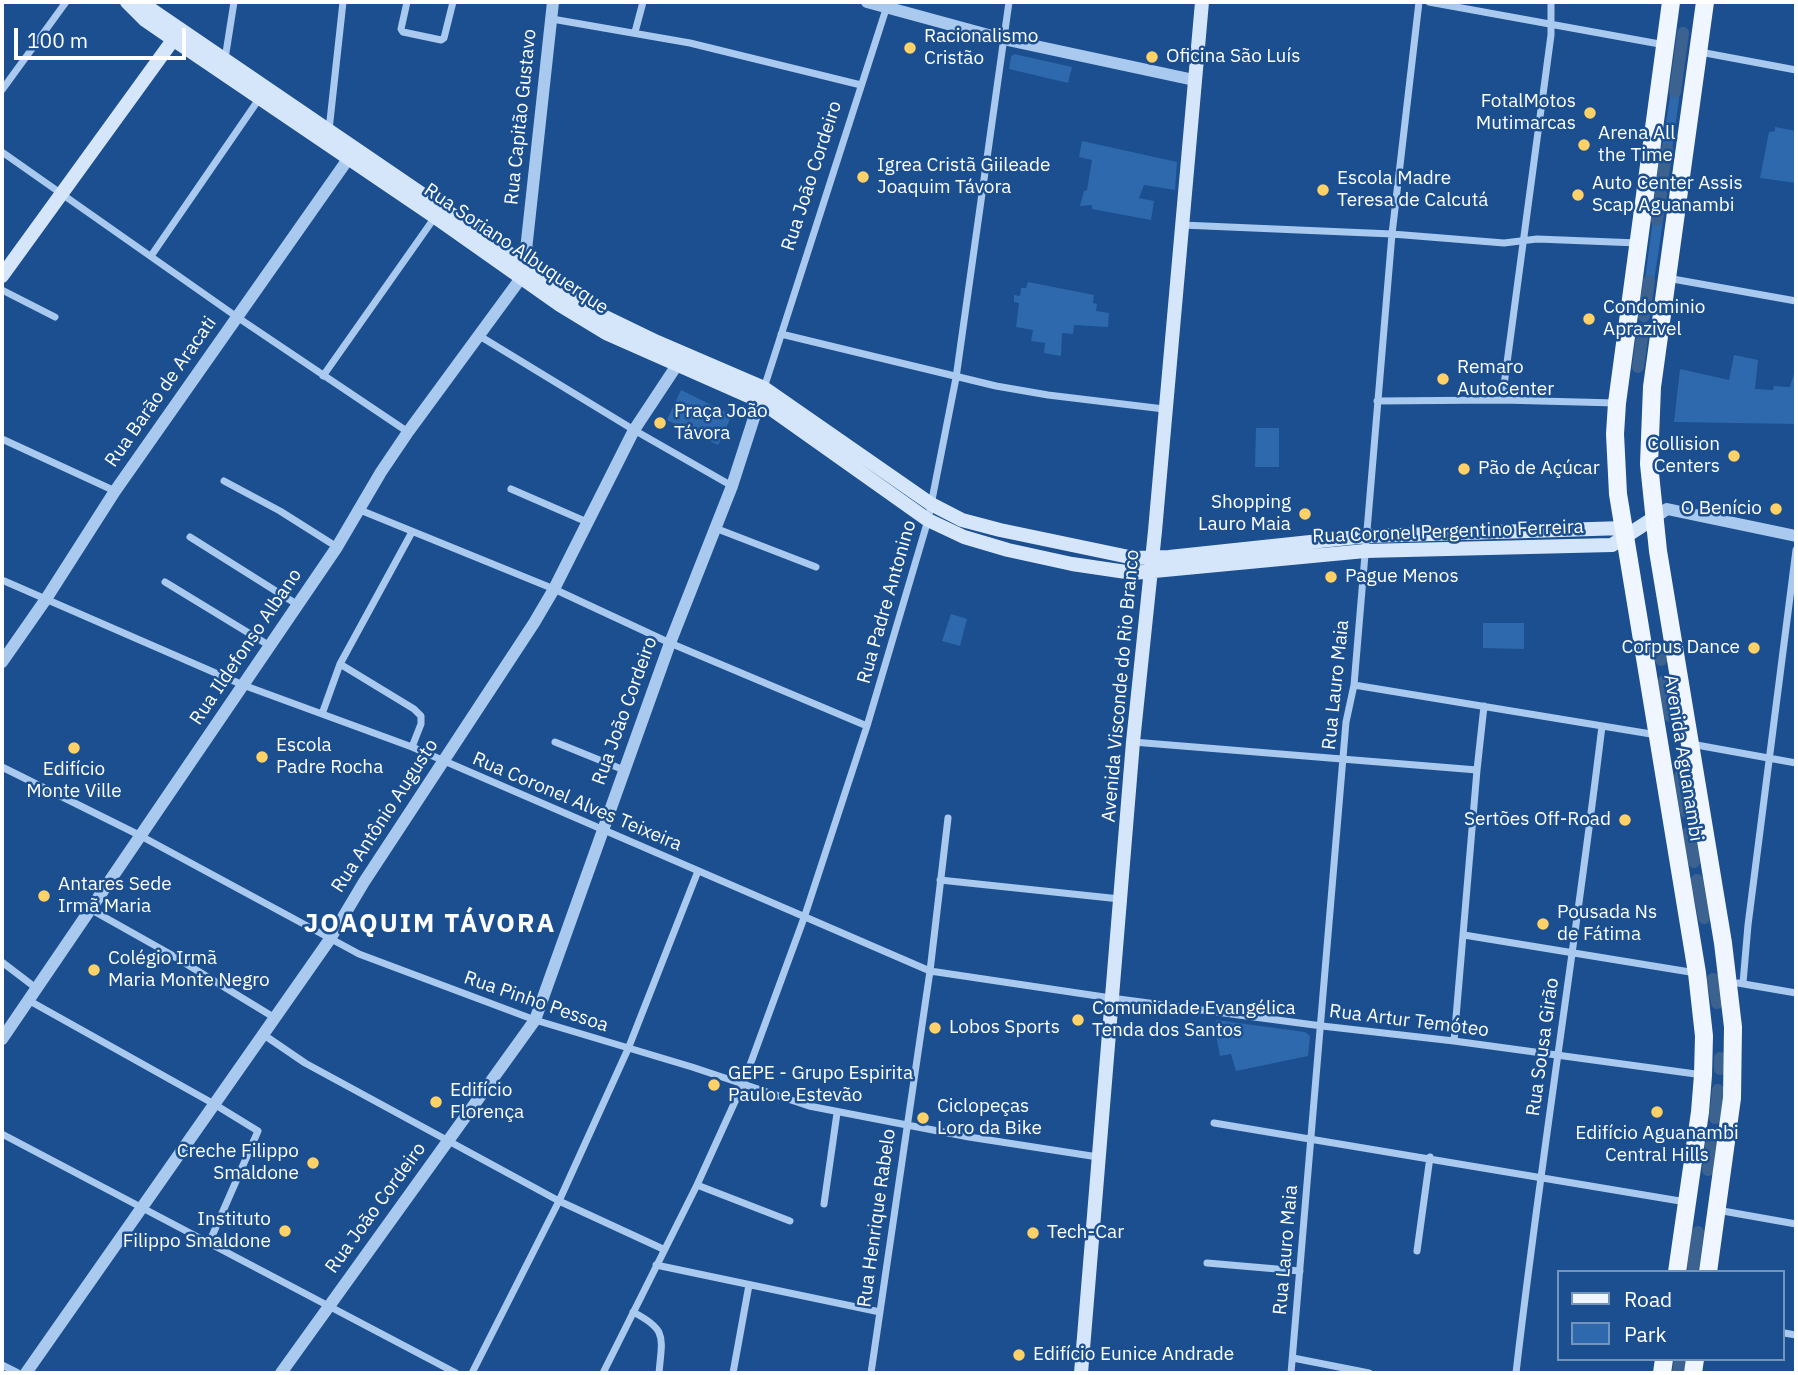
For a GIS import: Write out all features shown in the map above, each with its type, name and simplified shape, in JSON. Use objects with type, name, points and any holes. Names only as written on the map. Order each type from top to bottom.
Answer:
[{"type":"main road","name":"Avenida Visconde do Rio Branco","points":[[1081,1373],[1133,742],[1152,565],[1202,2]]},
{"type":"main road","name":"Avenida Aguanambi","points":[[1671,2],[1616,403],[1615,469],[1697,973],[1704,1036],[1703,1075],[1677,1270]]},
{"type":"main road","name":"Avenida Aguanambi","points":[[1705,2],[1649,423],[1649,475],[1691,744],[1736,982],[1732,1098],[1708,1270]]},
{"type":"main road","name":"Rua Soriano Albuquerque","points":[[131,3],[145,20],[225,59],[326,135],[522,271]]},
{"type":"main road","name":"Rua Soriano Albuquerque","points":[[177,35],[260,99],[326,135]]},
{"type":"main road","points":[[2,276],[177,35]]},
{"type":"main road","name":"Rua Soriano Albuquerque","points":[[352,153],[435,217],[609,327],[677,365],[762,394],[928,520]]},
{"type":"main road","name":"Rua Soriano Albuquerque","points":[[609,327],[762,394],[932,504]]},
{"type":"main road","name":"Rua Coronel Pergentino Ferreira","points":[[932,504],[962,520],[987,527],[1134,558],[1152,565],[1365,551],[1612,545],[1624,532],[1654,517]]},
{"type":"main road","name":"Rua Coronel Pergentino Ferreira","points":[[928,520],[964,537],[1008,550],[1072,564],[1133,573],[1152,565],[1367,536],[1624,532]]},
{"type":"street","points":[[2,90],[66,2]]},
{"type":"street","points":[[225,59],[234,2]]},
{"type":"street","points":[[326,135],[343,2]]},
{"type":"street","points":[[407,2],[401,29],[441,40],[444,38],[453,2]]},
{"type":"street","name":"Rua Capitão Gustavo","points":[[522,271],[553,2]]},
{"type":"street","points":[[635,32],[643,2]]},
{"type":"street","points":[[867,2],[887,5],[1003,39],[1194,80]]},
{"type":"street","name":"Rua Padre Antonino","points":[[603,1373],[697,1185],[743,1084],[804,918],[867,726],[932,504],[956,378],[1009,2]]},
{"type":"street","name":"Rua Lauro Maia","points":[[1291,1373],[1346,722],[1354,685],[1392,234],[1419,2]]},
{"type":"street","points":[[1429,2],[1665,46]]},
{"type":"street","points":[[1502,400],[1551,35],[1551,2]]},
{"type":"street","name":"Rua João Cordeiro","points":[[281,1373],[535,1020],[670,643],[732,486],[887,5]]},
{"type":"street","points":[[552,19],[635,32],[757,58],[861,85]]},
{"type":"street","points":[[1699,52],[1796,69]]},
{"type":"street","points":[[150,256],[260,99]]},
{"type":"street","points":[[2,152],[237,317],[408,432]]},
{"type":"street","name":"Rua Barão de Aracati","points":[[2,662],[115,491],[352,153]]},
{"type":"street","points":[[323,376],[435,217]]},
{"type":"street","points":[[1182,225],[1392,234],[1504,243],[1537,239],[1638,243]]},
{"type":"street","name":"Rua Ildefonso Albano","points":[[2,1039],[337,547],[408,432],[522,271]]},
{"type":"street","points":[[1667,278],[1796,301]]},
{"type":"street","points":[[2,290],[55,317]]},
{"type":"street","points":[[781,334],[956,378],[1048,395],[1164,409]]},
{"type":"street","points":[[478,335],[732,486]]},
{"type":"street","name":"Rua Antônio Augusto","points":[[26,1373],[330,939],[364,882],[534,624],[634,430],[677,365]]},
{"type":"street","points":[[1377,401],[1616,403]]},
{"type":"street","points":[[2,439],[115,491]]},
{"type":"street","points":[[224,481],[280,511],[337,547]]},
{"type":"street","points":[[511,489],[587,522]]},
{"type":"street","name":"Rua Coronel Pergentino Ferreira","points":[[1654,517],[1667,509],[1796,536]]},
{"type":"street","points":[[360,510],[554,589],[670,643],[867,726]]},
{"type":"street","points":[[715,528],[816,567]]},
{"type":"street","points":[[321,714],[341,664],[412,531]]},
{"type":"street","points":[[190,537],[298,605]]},
{"type":"street","points":[[1796,550],[1748,925],[1736,982],[1796,993]]},
{"type":"street","name":"Rua Coronel Alves Teixeira","points":[[2,580],[243,685],[412,747],[930,971],[1111,998]]},
{"type":"street","points":[[165,582],[270,646]]},
{"type":"street","points":[[341,664],[421,716],[421,724],[412,747]]},
{"type":"street","points":[[1354,685],[1658,736]]},
{"type":"street","points":[[1454,1041],[1484,706]]},
{"type":"street","name":"Rua Sousa Girão","points":[[1516,1373],[1540,1176],[1559,1055],[1602,726]]},
{"type":"street","points":[[555,742],[624,770]]},
{"type":"street","points":[[1133,742],[1477,769]]},
{"type":"street","points":[[1691,744],[1796,763]]},
{"type":"street","name":"Rua Pinho Pessoa","points":[[2,767],[139,835],[330,939],[385,965],[535,1020],[743,1084],[808,1107],[906,1126],[1099,1157]]},
{"type":"street","name":"Rua Henrique Rabelo","points":[[871,1373],[930,971],[948,818]]},
{"type":"street","points":[[472,1373],[559,1200],[628,1049],[698,871]]},
{"type":"street","points":[[940,880],[1121,899]]},
{"type":"street","points":[[90,909],[275,1018]]},
{"type":"street","points":[[1464,935],[1697,973]]},
{"type":"street","points":[[2,962],[36,988]]},
{"type":"street","name":"Rua Artur Temóteo","points":[[1111,998],[1703,1075]]},
{"type":"street","points":[[27,1000],[258,1131],[209,1243]]},
{"type":"street","points":[[264,1035],[305,1063],[559,1200],[663,1249]]},
{"type":"street","points":[[824,1204],[837,1113]]},
{"type":"street","points":[[1214,1123],[1687,1202]]},
{"type":"street","points":[[2,1135],[456,1373]]},
{"type":"street","points":[[1417,1251],[1430,1157]]},
{"type":"street","points":[[697,1185],[790,1221]]},
{"type":"street","points":[[1717,1210],[1796,1224]]},
{"type":"street","points":[[1207,1263],[1300,1271]]},
{"type":"street","points":[[656,1265],[880,1312]]},
{"type":"street","points":[[733,1373],[748,1284]]},
{"type":"street","points":[[633,1312],[653,1324],[660,1333],[659,1373]]},
{"type":"street","points":[[1784,1333],[1796,1335]]},
{"type":"street","points":[[1293,1358],[1369,1373]]},
{"type":"street","points":[[2,1365],[18,1373]]},
{"type":"green space","points":[[1014,54],[1072,67],[1068,83],[1009,69]]},
{"type":"green space","points":[[1671,91],[1680,92],[1672,150],[1662,148]]},
{"type":"green space","points":[[1775,127],[1796,131],[1796,183],[1760,178],[1769,132],[1775,131]]},
{"type":"green space","points":[[1082,141],[1177,162],[1175,190],[1144,185],[1139,198],[1154,201],[1151,220],[1092,209],[1092,205],[1080,206],[1084,191],[1087,190],[1092,160],[1079,157]]},
{"type":"green space","points":[[1653,219],[1663,221],[1654,281],[1645,280]]},
{"type":"green space","points":[[1028,282],[1094,295],[1096,311],[1109,313],[1108,327],[1074,325],[1073,334],[1062,333],[1061,356],[1044,353],[1045,343],[1031,341],[1033,330],[1016,327],[1019,303],[1014,302],[1014,295],[1020,296],[1021,288],[1026,288]]},
{"type":"green space","points":[[1734,355],[1758,360],[1755,389],[1790,387],[1796,366],[1796,424],[1674,422],[1680,369],[1729,380]]},
{"type":"green space","points":[[681,390],[732,415],[718,445],[667,420]]},
{"type":"green space","points":[[1256,428],[1279,428],[1279,467],[1255,467]]},
{"type":"green space","points":[[951,614],[967,619],[960,646],[942,641]]},
{"type":"green space","points":[[1483,623],[1524,623],[1524,649],[1483,648]]},
{"type":"green space","points":[[1216,1020],[1305,1032],[1310,1036],[1308,1056],[1236,1071],[1231,1054],[1220,1056]]},
{"type":"waterway","points":[[1675,92],[1683,33]]},
{"type":"waterway","points":[[1663,174],[1667,149]]},
{"type":"waterway","points":[[1657,220],[1661,194]]},
{"type":"waterway","points":[[1644,316],[1649,281]]},
{"type":"waterway","points":[[1638,367],[1642,337]]},
{"type":"waterway","points":[[1659,651],[1661,660]]},
{"type":"waterway","points":[[1664,681],[1670,716]]},
{"type":"waterway","points":[[1680,776],[1686,812]]},
{"type":"waterway","points":[[1689,832],[1694,862]]},
{"type":"waterway","points":[[1697,880],[1704,918]]},
{"type":"waterway","points":[[1713,979],[1717,1003]]},
{"type":"waterway","points":[[1720,1058],[1720,1069]]},
{"type":"waterway","points":[[1715,1118],[1718,1090]]},
{"type":"waterway","points":[[1708,1170],[1712,1138]]},
{"type":"waterway","points":[[1693,1267],[1698,1232]]},
{"type":"waterway","points":[[1678,1373],[1680,1361]]},
{"type":"place","name":"Racionalismo Cristão","points":[[910,48]]},
{"type":"place","name":"Oficina São Luís","points":[[1152,57]]},
{"type":"place","name":"FotalMotos Mutimarcas","points":[[1590,113]]},
{"type":"place","name":"Arena All the Time","points":[[1584,145]]},
{"type":"place","name":"Igrea Cristã Giileade Joaquim Távora","points":[[863,177]]},
{"type":"place","name":"Escola Madre Teresa de Calcutá","points":[[1323,190]]},
{"type":"place","name":"Auto Center Assis Scap Aguanambi","points":[[1578,195]]},
{"type":"place","name":"Condominio Aprazivel","points":[[1589,319]]},
{"type":"place","name":"Remaro AutoCenter","points":[[1443,379]]},
{"type":"place","name":"Praça João Távora","points":[[660,423]]},
{"type":"place","name":"Collision Centers","points":[[1734,456]]},
{"type":"place","name":"Pão de Açúcar","points":[[1464,469]]},
{"type":"place","name":"O Benício","points":[[1776,509]]},
{"type":"place","name":"Shopping Lauro Maia","points":[[1305,514]]},
{"type":"place","name":"Pague Menos","points":[[1331,577]]},
{"type":"place","name":"Corpus Dance","points":[[1754,648]]},
{"type":"place","name":"Edifício Monte Ville","points":[[74,748]]},
{"type":"place","name":"Escola Padre Rocha","points":[[262,757]]},
{"type":"place","name":"Sertões Off-Road","points":[[1625,820]]},
{"type":"place","name":"Antares Sede Irmã Maria","points":[[44,896]]},
{"type":"place","name":"Pousada Ns de Fátima","points":[[1543,924]]},
{"type":"place","name":"Colégio Irmã Maria Monte Negro","points":[[94,970]]},
{"type":"place","name":"Comunidade Evangélica Tenda dos Santos","points":[[1078,1020]]},
{"type":"place","name":"Lobos Sports","points":[[935,1028]]},
{"type":"place","name":"GEPE - Grupo Espirita Paulo e Estevão","points":[[714,1085]]},
{"type":"place","name":"Edifício Florença","points":[[436,1102]]},
{"type":"place","name":"Edifício Aguanambi Central Hills","points":[[1657,1112]]},
{"type":"place","name":"Ciclopeças Loro da Bike","points":[[923,1118]]},
{"type":"place","name":"Creche Filippo Smaldone","points":[[313,1163]]},
{"type":"place","name":"Instituto Filippo Smaldone","points":[[285,1231]]},
{"type":"place","name":"Tech-Car","points":[[1033,1233]]},
{"type":"place","name":"Edifício Eunice Andrade","points":[[1019,1355]]},
{"type":"district","name":"JOAQUIM TÁVORA","points":[[430,924]]}]
